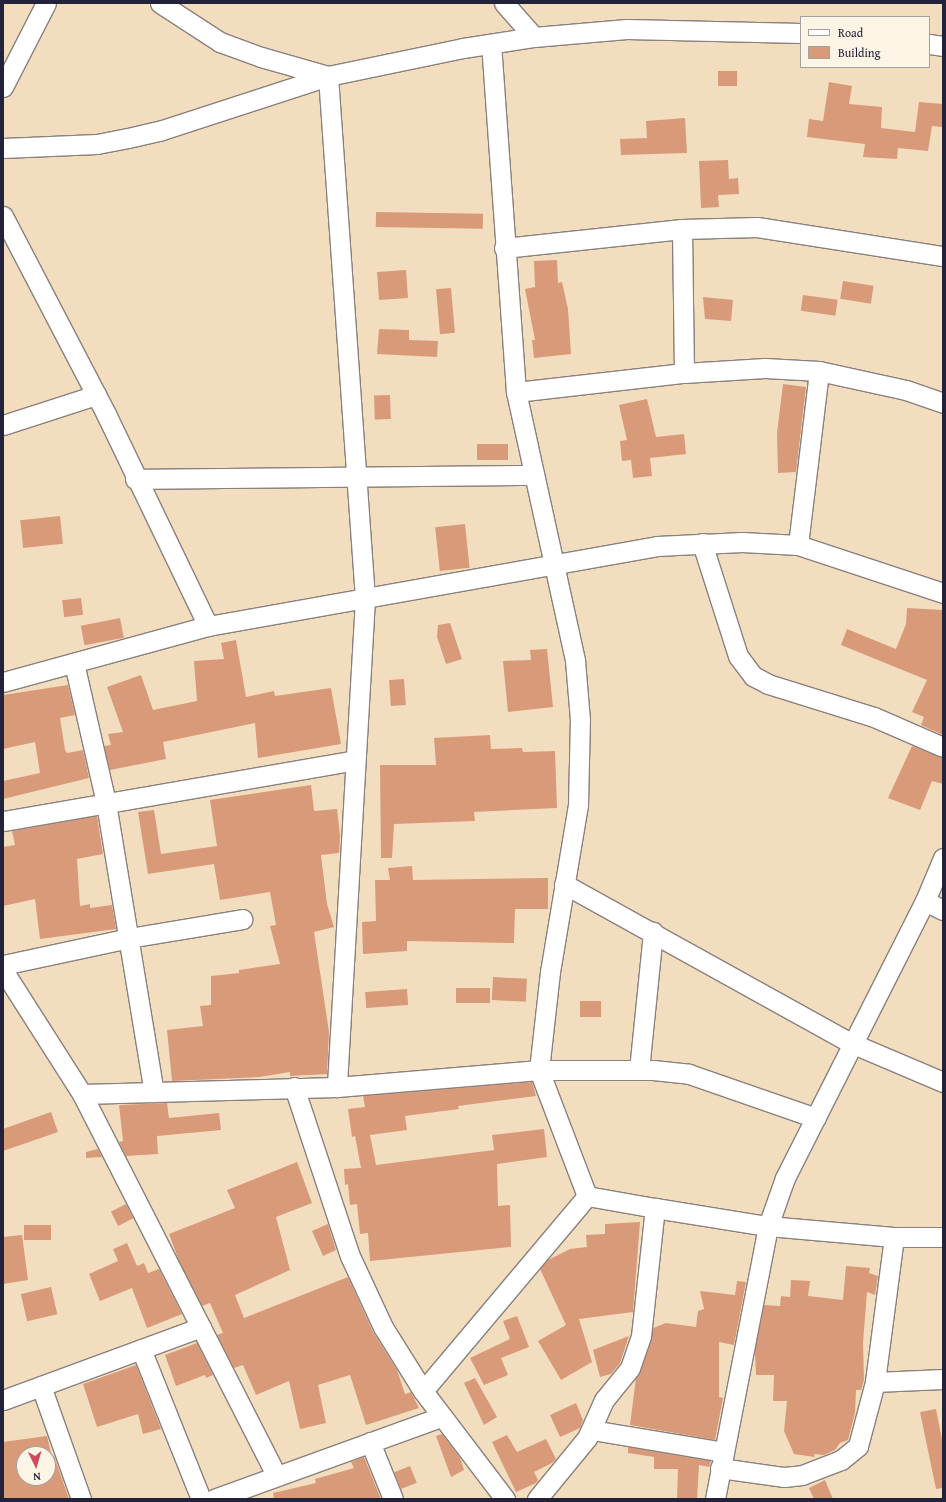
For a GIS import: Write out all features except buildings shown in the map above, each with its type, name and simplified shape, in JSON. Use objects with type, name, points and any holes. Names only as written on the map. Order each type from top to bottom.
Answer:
[{"type":"street","points":[[3,87],[46,3]]},
{"type":"street","points":[[160,3],[220,42],[261,57],[328,76]]},
{"type":"street","points":[[504,3],[534,37]]},
{"type":"street","points":[[3,148],[97,144],[128,138],[162,130],[328,76],[383,63],[534,37],[627,29],[800,33]]},
{"type":"street","points":[[491,44],[504,248],[516,392],[534,475],[556,564],[575,660],[581,746],[578,805],[550,972],[539,1070],[587,1196]]},
{"type":"street","points":[[930,44],[943,46]]},
{"type":"street","points":[[328,76],[365,599],[355,760],[349,903],[337,1086]]},
{"type":"street","points":[[3,216],[96,395],[208,626]]},
{"type":"street","points":[[504,248],[682,229],[757,228],[943,256]]},
{"type":"street","points":[[682,229],[684,373]]},
{"type":"street","points":[[516,392],[684,373],[765,368],[819,371],[906,390],[943,403]]},
{"type":"street","points":[[798,545],[819,371]]},
{"type":"street","points":[[3,425],[96,395]]},
{"type":"street","points":[[136,479],[356,479],[534,475]]},
{"type":"street","points":[[702,543],[738,656],[753,676],[768,684],[874,717],[943,747]]},
{"type":"street","points":[[3,682],[208,626],[656,546],[702,543],[798,545],[943,593]]},
{"type":"street","points":[[74,663],[106,804],[154,1092]]},
{"type":"street","points":[[3,821],[355,760]]},
{"type":"street","points":[[715,1499],[768,1226],[785,1178],[816,1118],[851,1043],[924,901],[943,858]]},
{"type":"street","points":[[564,884],[851,1043],[943,1082]]},
{"type":"street","points":[[924,901],[943,910]]},
{"type":"street","points":[[3,965],[129,938],[242,918]]},
{"type":"street","points":[[639,1070],[653,932]]},
{"type":"street","points":[[3,970],[82,1094],[276,1475]]},
{"type":"street","points":[[82,1094],[337,1086],[539,1070],[639,1070],[689,1074],[816,1118]]},
{"type":"street","points":[[294,1087],[350,1256],[383,1327],[423,1391],[505,1499]]},
{"type":"street","points":[[587,1196],[768,1226],[894,1237],[943,1237]]},
{"type":"street","points":[[423,1391],[587,1196]]},
{"type":"street","points":[[537,1499],[592,1430],[604,1400],[630,1368],[640,1343],[656,1208]]},
{"type":"street","points":[[592,1430],[722,1460],[784,1477],[802,1475],[841,1460],[858,1446],[875,1382],[894,1237]]},
{"type":"street","points":[[3,1400],[201,1327]]},
{"type":"street","points":[[141,1349],[201,1499]]},
{"type":"street","points":[[875,1382],[943,1379]]},
{"type":"street","points":[[41,1386],[81,1499]]},
{"type":"street","points":[[214,1499],[276,1475],[441,1416]]},
{"type":"street","points":[[370,1442],[393,1499]]}]
